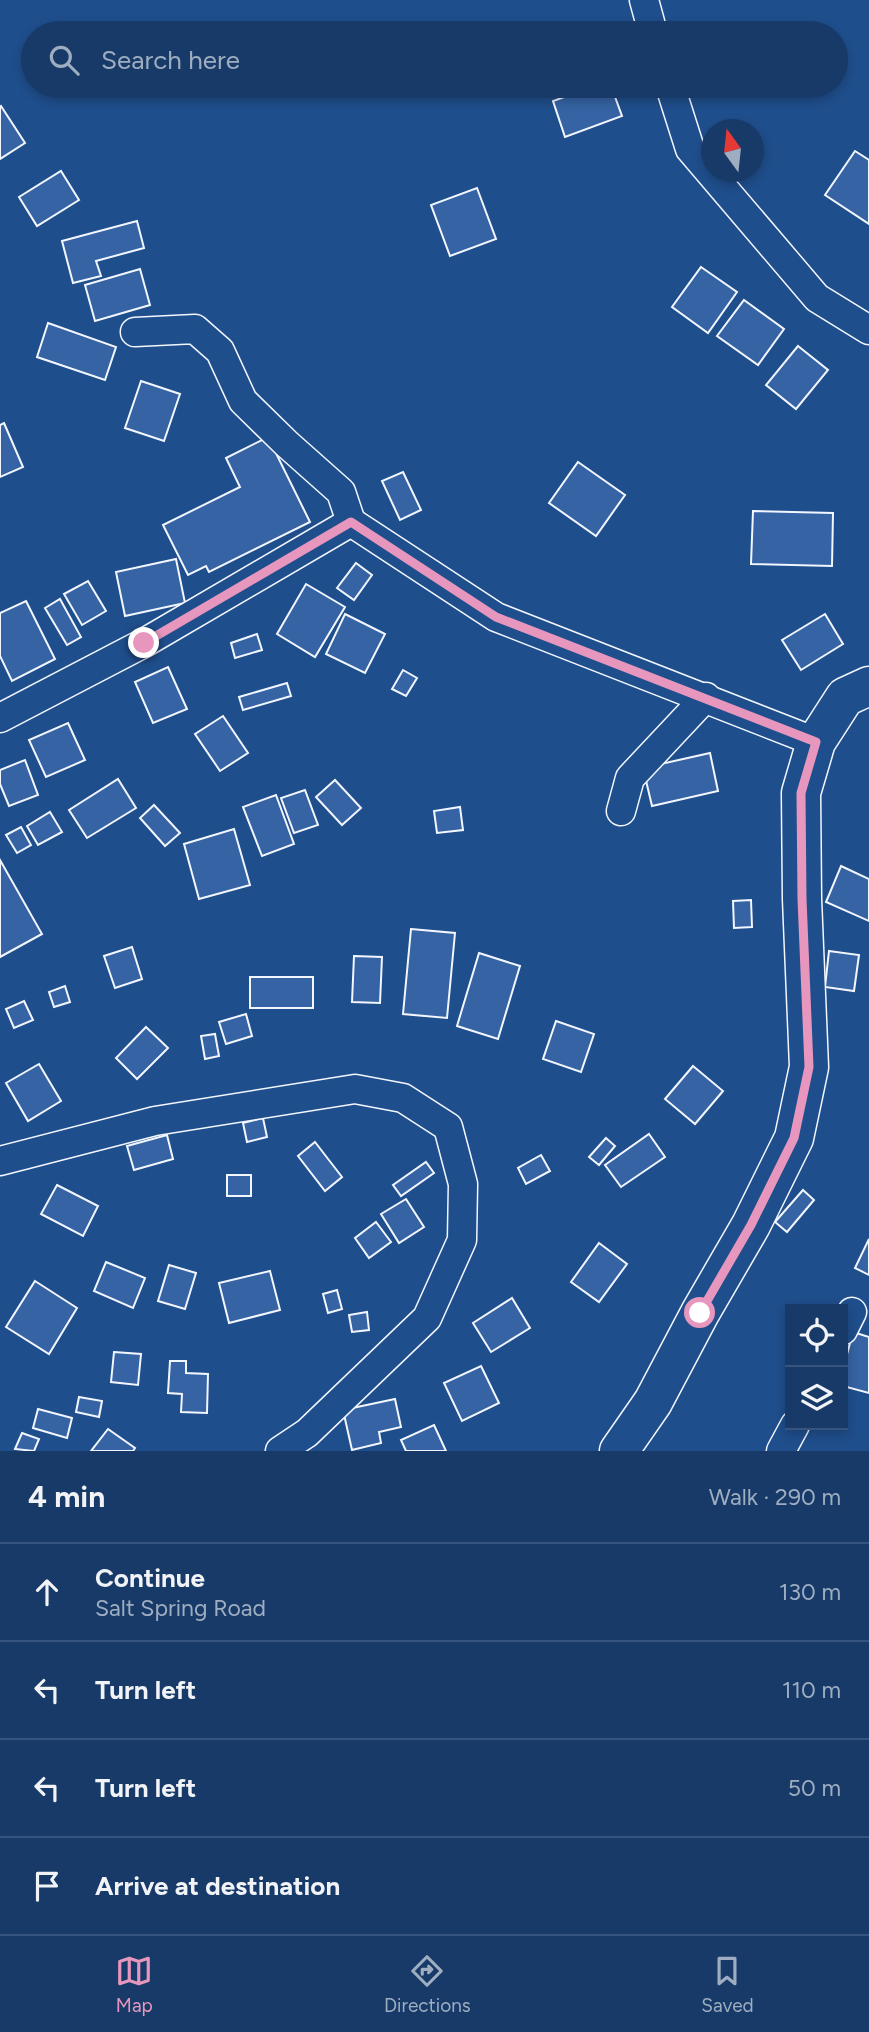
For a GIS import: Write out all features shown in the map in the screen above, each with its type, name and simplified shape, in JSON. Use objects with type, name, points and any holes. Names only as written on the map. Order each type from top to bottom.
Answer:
[{"type":"street","points":[[644,0],[650,21]]},
{"type":"street","points":[[674,98],[690,149],[817,298],[869,330]]},
{"type":"street","points":[[135,332],[195,329],[220,351],[243,401],[341,492],[351,522],[496,617],[816,742]]},
{"type":"street","points":[[0,718],[144,643],[351,522]]},
{"type":"street","points":[[619,1451],[653,1402],[751,1225],[794,1138],[809,1067],[801,793],[816,742],[845,697],[869,685]]},
{"type":"street","points":[[621,811],[629,778],[706,698]]},
{"type":"street","points":[[0,1161],[155,1121],[355,1089],[403,1098],[448,1127],[463,1184],[461,1240],[427,1318],[307,1433],[280,1451]]},
{"type":"street","points":[[781,1451],[792,1430]]},
{"type":"building","points":[[561,98],[615,98],[622,116],[565,137],[553,101]]},
{"type":"building","points":[[0,107],[25,143],[0,159]]},
{"type":"building","points":[[855,151],[869,160],[869,224],[825,195]]},
{"type":"building","points":[[61,171],[79,200],[37,226],[19,197]]},
{"type":"building","points":[[477,188],[496,239],[450,256],[431,205]]},
{"type":"building","points":[[137,221],[144,248],[96,261],[101,276],[73,283],[62,241]]},
{"type":"building","points":[[701,267],[737,292],[708,333],[672,307]]},
{"type":"building","points":[[140,269],[150,305],[95,321],[85,285]]},
{"type":"building","points":[[744,300],[784,329],[758,365],[717,336]]},
{"type":"building","points":[[48,323],[116,347],[105,380],[37,357]]},
{"type":"building","points":[[798,346],[828,370],[796,409],[766,385]]},
{"type":"building","points":[[141,381],[180,394],[164,441],[125,428]]},
{"type":"building","points":[[4,423],[23,467],[0,477],[0,425]]},
{"type":"building","points":[[268,437],[310,522],[209,572],[206,566],[188,575],[163,525],[240,487],[226,458]]},
{"type":"building","points":[[578,462],[625,495],[596,536],[549,503]]},
{"type":"building","points":[[403,472],[421,510],[400,520],[382,481]]},
{"type":"building","points":[[753,511],[833,513],[832,566],[751,564]]},
{"type":"building","points":[[176,559],[185,603],[125,616],[116,572]]},
{"type":"building","points":[[356,563],[372,575],[354,600],[337,588]]},
{"type":"building","points":[[88,581],[106,611],[82,625],[64,594]]},
{"type":"building","points":[[306,584],[345,607],[315,657],[277,634]]},
{"type":"building","points":[[60,599],[81,637],[67,645],[45,608]]},
{"type":"building","points":[[26,601],[55,659],[12,681],[0,656],[0,613]]},
{"type":"building","points":[[345,614],[385,634],[365,673],[326,654]]},
{"type":"building","points":[[825,614],[843,644],[801,670],[782,640]]},
{"type":"building","points":[[257,634],[262,650],[235,658],[231,643]]},
{"type":"building","points":[[168,667],[187,709],[153,723],[135,682]]},
{"type":"building","points":[[403,670],[417,678],[406,696],[392,689]]},
{"type":"building","points":[[287,683],[291,696],[243,710],[239,697]]},
{"type":"building","points":[[223,716],[248,753],[220,771],[195,734]]},
{"type":"building","points":[[68,723],[85,760],[46,777],[29,740]]},
{"type":"building","points":[[710,753],[718,791],[652,806],[643,768]]},
{"type":"building","points":[[25,760],[38,795],[9,806],[0,784],[0,770]]},
{"type":"building","points":[[118,779],[136,808],[87,838],[69,810]]},
{"type":"building","points":[[335,780],[361,808],[342,825],[316,797]]},
{"type":"building","points":[[305,790],[318,825],[294,833],[281,798]]},
{"type":"building","points":[[276,795],[294,844],[262,856],[243,807]]},
{"type":"building","points":[[154,805],[180,833],[165,846],[140,818]]},
{"type":"building","points":[[460,807],[463,830],[437,833],[434,811]]},
{"type":"building","points":[[50,812],[62,832],[38,845],[27,826]]},
{"type":"building","points":[[21,827],[31,845],[17,853],[6,835]]},
{"type":"building","points":[[234,829],[250,885],[199,899],[184,844]]},
{"type":"building","points":[[0,860],[42,934],[0,957]]},
{"type":"building","points":[[841,866],[869,879],[869,921],[826,902]]},
{"type":"building","points":[[751,900],[752,927],[734,928],[733,901]]},
{"type":"building","points":[[411,929],[455,933],[447,1018],[403,1014]]},
{"type":"building","points":[[132,947],[142,979],[115,988],[104,956]]},
{"type":"building","points":[[829,951],[859,955],[854,991],[825,987]]},
{"type":"building","points":[[479,953],[520,966],[498,1039],[457,1026]]},
{"type":"building","points":[[354,956],[382,957],[380,1003],[352,1002]]},
{"type":"building","points":[[250,977],[313,977],[313,1008],[250,1008]]},
{"type":"building","points":[[65,986],[70,1002],[54,1007],[49,992]]},
{"type":"building","points":[[24,1001],[33,1020],[14,1028],[6,1009]]},
{"type":"building","points":[[246,1014],[252,1036],[226,1044],[219,1022]]},
{"type":"building","points":[[556,1021],[594,1034],[581,1072],[543,1059]]},
{"type":"building","points":[[146,1027],[168,1048],[137,1079],[116,1058]]},
{"type":"building","points":[[215,1034],[219,1056],[205,1059],[201,1036]]},
{"type":"building","points":[[39,1064],[61,1101],[28,1121],[6,1083]]},
{"type":"building","points":[[693,1066],[723,1091],[695,1124],[665,1099]]},
{"type":"building","points":[[263,1118],[267,1137],[247,1142],[243,1123]]},
{"type":"building","points":[[649,1134],[665,1157],[621,1187],[605,1165]]},
{"type":"building","points":[[167,1135],[173,1159],[134,1170],[127,1146]]},
{"type":"building","points":[[606,1138],[615,1146],[599,1165],[589,1157]]},
{"type":"building","points":[[315,1142],[342,1177],[325,1191],[298,1156]]},
{"type":"building","points":[[541,1155],[550,1171],[526,1184],[518,1168]]},
{"type":"building","points":[[426,1162],[434,1173],[401,1196],[393,1185]]},
{"type":"building","points":[[227,1175],[251,1175],[251,1196],[227,1196]]},
{"type":"building","points":[[57,1185],[98,1206],[83,1236],[41,1214]]},
{"type":"building","points":[[803,1190],[814,1200],[787,1232],[775,1222]]},
{"type":"building","points":[[406,1199],[424,1227],[399,1243],[381,1214]]},
{"type":"building","points":[[376,1222],[391,1242],[369,1258],[355,1238]]},
{"type":"building","points":[[869,1239],[869,1275],[855,1268]]},
{"type":"building","points":[[599,1243],[627,1264],[599,1302],[571,1282]]},
{"type":"building","points":[[106,1262],[145,1278],[133,1308],[94,1291]]},
{"type":"building","points":[[169,1265],[196,1273],[185,1309],[158,1301]]},
{"type":"building","points":[[270,1271],[280,1310],[229,1323],[219,1283]]},
{"type":"building","points":[[35,1281],[77,1308],[49,1354],[6,1327]]},
{"type":"building","points":[[337,1290],[342,1309],[328,1313],[323,1294]]},
{"type":"building","points":[[512,1298],[530,1328],[491,1352],[473,1323]]},
{"type":"building","points":[[367,1312],[369,1330],[352,1332],[349,1315]]},
{"type":"building","points":[[853,1332],[869,1337],[869,1393],[848,1387],[848,1350]]},
{"type":"building","points":[[114,1352],[141,1354],[138,1385],[111,1382]]},
{"type":"building","points":[[170,1361],[186,1361],[186,1373],[208,1374],[207,1413],[181,1412],[182,1394],[168,1393]]},
{"type":"building","points":[[481,1366],[499,1403],[462,1421],[444,1383]]},
{"type":"building","points":[[79,1397],[102,1401],[99,1417],[76,1412]]},
{"type":"building","points":[[395,1399],[401,1427],[379,1432],[381,1443],[352,1450],[343,1410]]},
{"type":"building","points":[[38,1409],[72,1418],[67,1438],[33,1428]]},
{"type":"building","points":[[434,1425],[446,1451],[406,1451],[401,1440]]},
{"type":"building","points":[[108,1429],[135,1448],[133,1451],[91,1451]]},
{"type":"building","points":[[22,1433],[39,1439],[34,1451],[15,1449]]},
{"type":"route","points":[[144,643],[351,522],[496,617],[816,742],[801,793],[809,1067],[794,1138],[751,1225],[700,1313]]}]
